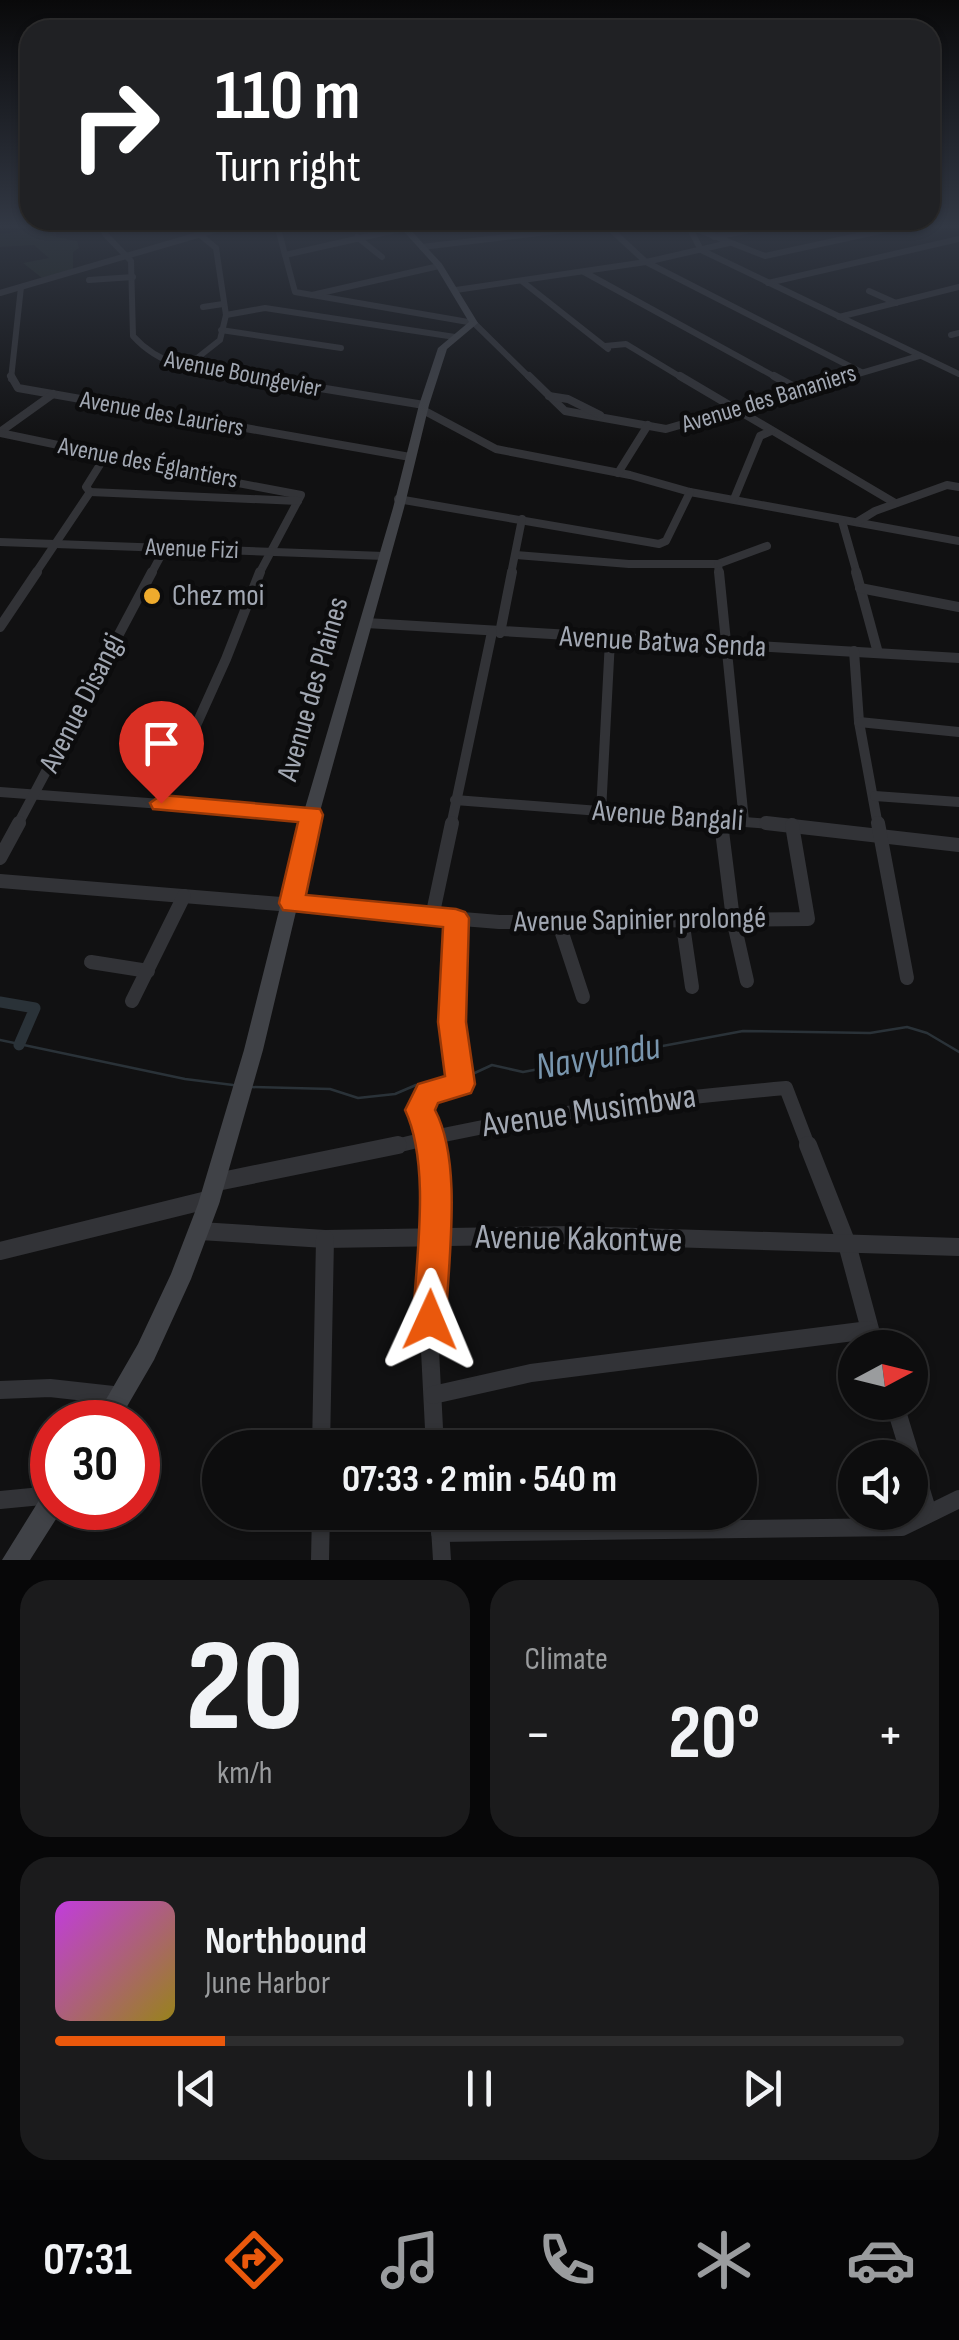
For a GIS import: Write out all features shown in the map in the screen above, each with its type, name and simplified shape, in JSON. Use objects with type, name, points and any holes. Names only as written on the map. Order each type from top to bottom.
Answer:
[{"type":"street","name":"Avenue des Lauriers","points":[[21,298],[12,384],[410,458]]},
{"type":"street","name":"Avenue Boungevier","points":[[134,298],[136,341],[160,360],[423,408],[496,449],[690,492],[959,541]]},
{"type":"street","points":[[187,366],[216,345],[226,315],[222,298]]},
{"type":"street","points":[[319,298],[474,323]]},
{"type":"street","points":[[460,298],[474,323]]},
{"type":"street","points":[[543,298],[611,352],[636,351],[895,503]]},
{"type":"street","points":[[631,298],[798,390]]},
{"type":"street","points":[[716,298],[860,372]]},
{"type":"street","points":[[800,298],[959,374]]},
{"type":"street","points":[[884,298],[896,303]]},
{"type":"street","points":[[839,317],[918,298]]},
{"type":"street","points":[[203,307],[223,304]]},
{"type":"street","points":[[226,315],[265,308],[455,337]]},
{"type":"street","name":"Avenue des Bananiers","points":[[474,323],[549,396],[568,399],[602,418],[672,428],[920,356]]},
{"type":"street","name":"Avenue des Plaines","points":[[119,1400],[163,1319],[214,1191],[250,1072],[311,815],[423,408],[443,348],[474,323]]},
{"type":"street","points":[[221,330],[341,348]]},
{"type":"street","points":[[938,364],[959,360]]},
{"type":"street","points":[[0,433],[54,394]]},
{"type":"street","points":[[618,473],[648,425]]},
{"type":"street","points":[[734,499],[760,436],[770,431]]},
{"type":"street","name":"Avenue des Églantiers","points":[[0,433],[106,455],[183,464],[185,473],[297,497]]},
{"type":"street","points":[[106,455],[86,487],[90,492],[297,497],[268,551],[226,659],[161,803]]},
{"type":"street","points":[[857,522],[895,503],[949,484],[959,487]]},
{"type":"street","points":[[0,627],[90,492]]},
{"type":"street","points":[[398,499],[659,544],[666,541],[690,492]]},
{"type":"street","points":[[432,917],[455,800],[522,520]]},
{"type":"street","points":[[842,521],[878,653]]},
{"type":"street","name":"Avenue Fizi","points":[[0,542],[384,556]]},
{"type":"street","points":[[516,555],[614,564],[718,564],[767,546]]},
{"type":"street","name":"Avenue Disangi","points":[[0,858],[164,548]]},
{"type":"street","points":[[718,564],[744,821]]},
{"type":"street","points":[[860,588],[959,607]]},
{"type":"street","points":[[0,605],[12,606]]},
{"type":"street","name":"Avenue Batwa Senda","points":[[366,622],[610,640],[959,658]]},
{"type":"street","points":[[601,812],[610,640]]},
{"type":"street","points":[[854,652],[859,722],[907,978]]},
{"type":"street","points":[[859,722],[959,732]]},
{"type":"street","points":[[0,792],[311,815]]},
{"type":"street","points":[[875,796],[959,802]]},
{"type":"street","name":"Avenue Bangali","points":[[455,800],[792,825],[959,845]]},
{"type":"street","points":[[720,819],[733,918],[747,981]]},
{"type":"street","name":"Avenue Sapinier prolongé","points":[[0,882],[432,917],[558,921],[808,919],[792,825]]},
{"type":"street","points":[[132,1001],[184,896]]},
{"type":"street","points":[[435,1430],[428,1294],[434,1192],[429,1138],[420,1110],[424,1096],[460,1079],[452,1022],[456,918]]},
{"type":"street","points":[[682,919],[692,987]]},
{"type":"street","points":[[558,921],[583,997]]},
{"type":"street","points":[[90,962],[148,971]]},
{"type":"street","name":"Avenue Musimbwa","points":[[0,1251],[260,1176],[429,1138],[649,1100],[786,1088],[846,1244]]},
{"type":"street","name":"Avenue Kakontwe","points":[[200,1230],[253,1238],[326,1240],[573,1235],[959,1247]]},
{"type":"street","points":[[321,1430],[326,1240]]},
{"type":"street","points":[[846,1244],[870,1330]]},
{"type":"street","points":[[433,1396],[531,1373],[838,1341]]},
{"type":"street","points":[[0,1390],[89,1390],[122,1396]]},
{"type":"street","points":[[0,1500],[30,1499]]},
{"type":"street","points":[[928,1514],[959,1499]]},
{"type":"street","points":[[757,1526],[838,1526]]},
{"type":"street","points":[[15,1560],[33,1530]]},
{"type":"street","points":[[320,1560],[321,1530]]},
{"type":"street","points":[[440,1530],[442,1560]]},
{"type":"waterway","points":[[0,1002],[35,1008],[19,1045]]},
{"type":"waterway","name":"Navyundu","points":[[466,1077],[492,1065],[523,1072],[743,1031],[870,1033],[907,1027],[927,1033],[959,1052]]},
{"type":"waterway","name":"Navyundu","points":[[0,1040],[185,1079],[233,1085]]},
{"type":"waterway","name":"Navyundu","points":[[251,1087],[330,1089],[358,1098],[395,1094],[416,1085],[430,1086]]},
{"type":"place","name":"Chez moi","points":[[152,596]]},
{"type":"route","points":[[161,803],[311,815],[292,903],[456,918],[452,1022],[460,1084],[428,1093],[420,1110],[428,1126],[434,1192],[430,1320]]}]
